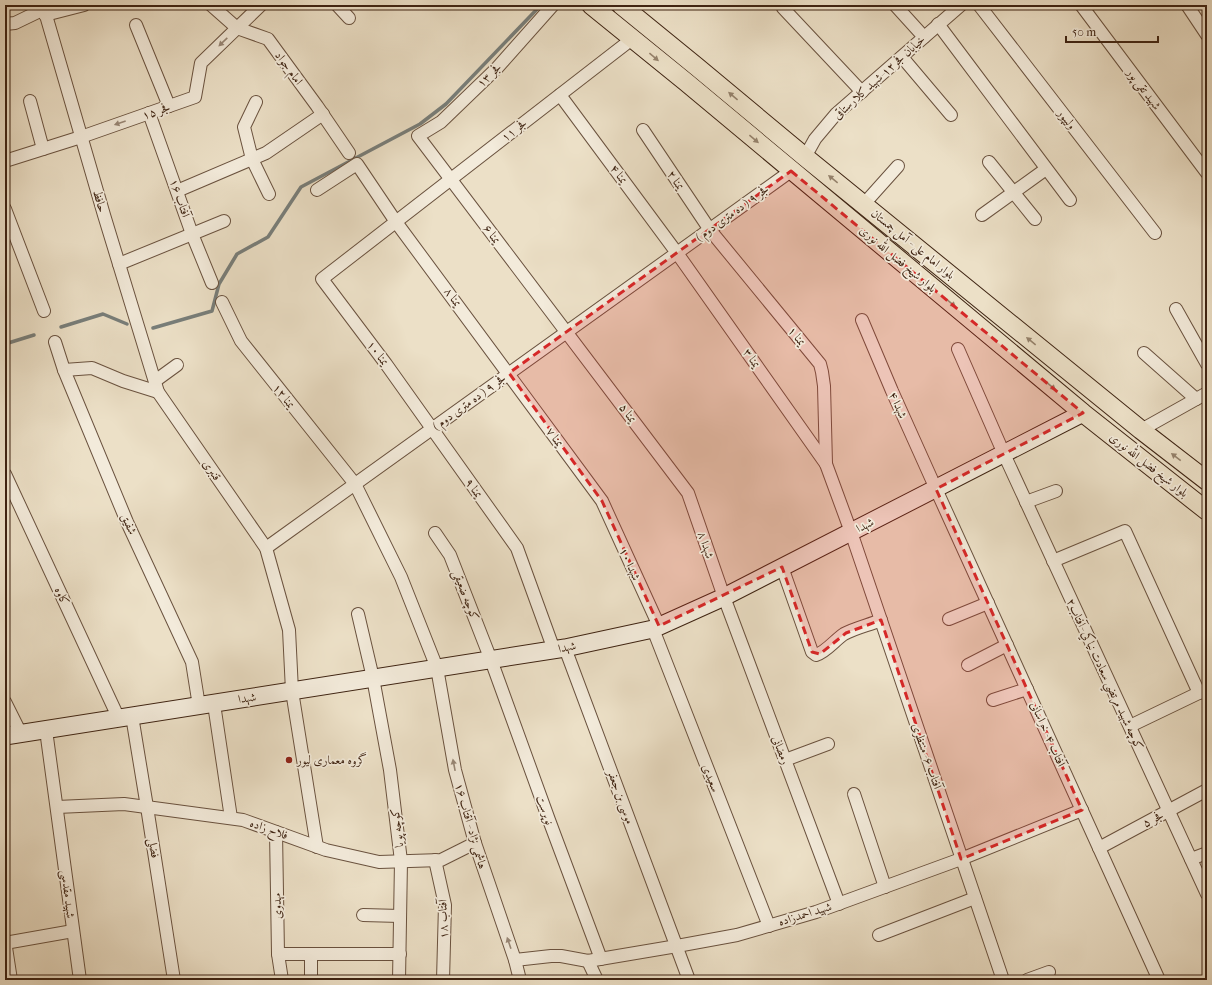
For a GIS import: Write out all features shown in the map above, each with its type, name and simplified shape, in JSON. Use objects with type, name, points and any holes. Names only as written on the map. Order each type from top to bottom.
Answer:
[{"type":"main road","name":"بلوار شیخ فضل الله نوری","points":[[591,5],[686,82],[1083,413],[1207,511]]},
{"type":"main road","name":"بلوار امام علی - آمل چمستان","points":[[621,5],[882,220],[1141,430],[1207,481]]},
{"type":"main road","points":[[686,82],[697,67]]},
{"type":"main road","points":[[827,201],[845,204],[879,231],[884,226],[882,220]]},
{"type":"main road","points":[[894,256],[891,244],[894,240],[900,241],[924,262],[939,265]]},
{"type":"main road","name":"شهدا","points":[[13,735],[559,649],[656,628],[724,597],[1083,413]]},
{"type":"street","points":[[5,24],[16,23],[44,9],[84,5]]},
{"type":"street","name":"امام جواد","points":[[211,5],[237,28],[268,39],[323,114],[349,153]]},
{"type":"street","name":"فجر ۱۵","points":[[5,161],[195,97],[201,63],[261,5]]},
{"type":"street","points":[[336,5],[349,18]]},
{"type":"street","name":"فجر ۱۳","points":[[418,136],[441,122],[497,68],[553,5]]},
{"type":"street","points":[[895,5],[924,37]]},
{"type":"street","name":"خيابان فجر۱۲-شهيد كلارستاقی","points":[[805,157],[815,139],[836,114],[961,5]]},
{"type":"street","name":"ولیپور","points":[[979,5],[1155,233]]},
{"type":"street","name":"شهید تقی پور","points":[[1081,5],[1207,173]]},
{"type":"street","points":[[1186,5],[1207,35]]},
{"type":"street","points":[[784,8],[862,92]]},
{"type":"street","name":"حافظ","points":[[44,9],[156,387]]},
{"type":"street","points":[[938,24],[1070,200]]},
{"type":"street","points":[[136,25],[169,106]]},
{"type":"street","name":"فجر ۱۱","points":[[322,279],[632,39]]},
{"type":"street","points":[[902,56],[951,115]]},
{"type":"street","name":"یمنا ۴","points":[[560,95],[677,253]]},
{"type":"street","points":[[30,101],[43,148]]},
{"type":"street","points":[[256,102],[244,127],[252,159],[269,194]]},
{"type":"street","name":"آفتاب ۱۶","points":[[149,113],[192,234],[212,283]]},
{"type":"street","points":[[177,190],[266,153],[323,114]]},
{"type":"street","name":"یمنا ۲","points":[[643,130],[710,230]]},
{"type":"street","name":"یمنا ۶","points":[[418,136],[567,332]]},
{"type":"street","points":[[989,162],[1035,218]]},
{"type":"street","points":[[317,190],[357,164],[396,222]]},
{"type":"street","points":[[864,204],[898,166]]},
{"type":"street","points":[[982,216],[1046,168]]},
{"type":"street","name":"فجر ۹ ( ده متری دوم )","points":[[266,548],[792,171]]},
{"type":"street","points":[[5,209],[44,311]]},
{"type":"street","points":[[119,264],[224,221]]},
{"type":"street","name":"یمنا ۸","points":[[396,222],[509,373]]},
{"type":"street","name":"یمنا ۱","points":[[710,230],[820,364],[824,386],[826,464]]},
{"type":"street","name":"یمنا ۳","points":[[677,253],[826,464]]},
{"type":"street","name":"یمنا ۱۰","points":[[322,279],[386,363],[432,429]]},
{"type":"street","name":"یمنا ۱۲","points":[[222,302],[241,341],[354,484],[401,577]]},
{"type":"street","points":[[1176,309],[1207,364]]},
{"type":"street","name":"شهدا ۴","points":[[862,320],[936,489]]},
{"type":"street","name":"یمنا ۵","points":[[567,332],[688,493]]},
{"type":"street","name":"شفیق","points":[[55,342],[64,370],[128,522],[192,662],[206,705],[231,818]]},
{"type":"street","name":"كوچه شهيد مرتضي سعادت نياكي -آفتاب۲","points":[[958,349],[1004,454],[1207,894]]},
{"type":"street","points":[[1144,353],[1196,399]]},
{"type":"street","points":[[64,370],[92,368],[124,381],[156,387],[177,365]]},
{"type":"street","name":"یمنا ۷","points":[[509,373],[602,501]]},
{"type":"street","name":"قنبری","points":[[156,387],[266,548]]},
{"type":"street","points":[[1141,430],[1207,393]]},
{"type":"street","name":"یمنا ۹","points":[[432,429],[517,548],[559,649]]},
{"type":"street","name":"آفتاب ۶- منتظری","points":[[826,464],[851,532],[1002,980]]},
{"type":"street","name":"کاوه","points":[[5,474],[125,718]]},
{"type":"street","name":"آفتاب ۴- خراسانی","points":[[936,489],[1159,980]]},
{"type":"street","points":[[1026,502],[1056,491]]},
{"type":"street","name":"شهدا ۸","points":[[688,493],[724,597]]},
{"type":"street","name":"شهدا ۱۰","points":[[602,501],[656,628]]},
{"type":"street","points":[[1053,561],[1125,531],[1203,691],[1130,726]]},
{"type":"street","name":"کوچه ضعیقی","points":[[435,533],[450,555],[491,660]]},
{"type":"street","points":[[266,548],[289,630],[292,691],[317,847]]},
{"type":"street","points":[[782,567],[812,652],[816,655],[820,654],[846,633],[880,620]]},
{"type":"street","name":"هاشمی نژاد - آقتاب ۱۶","points":[[401,577],[437,668],[455,770],[474,843],[515,960],[520,980]]},
{"type":"street","name":"رمضانی","points":[[724,597],[839,904]]},
{"type":"street","points":[[949,619],[988,603]]},
{"type":"street","name":"کوچه پویا","points":[[358,614],[373,678],[390,770],[401,861],[400,980]]},
{"type":"street","name":"سعیدی","points":[[656,628],[769,926]]},
{"type":"street","points":[[968,664],[1007,645]]},
{"type":"street","name":"موسی بن جعفر","points":[[559,649],[677,946],[689,980]]},
{"type":"street","name":"نوپرست","points":[[491,660],[546,813],[602,959]]},
{"type":"street","points":[[993,700],[1027,689]]},
{"type":"street","points":[[5,702],[13,735]]},
{"type":"street","name":"فضلی","points":[[125,718],[147,807],[174,980]]},
{"type":"street","name":"شهید مقدسی","points":[[46,730],[80,980]]},
{"type":"street","points":[[785,760],[828,744]]},
{"type":"street","name":"فجر ۵","points":[[1099,848],[1207,790]]},
{"type":"street","points":[[854,794],[885,887]]},
{"type":"street","name":"فلاح زاده","points":[[57,808],[124,804],[243,820],[317,847],[378,862],[441,860],[474,843]]},
{"type":"street","name":"شهید احمدزاده","points":[[515,960],[561,956],[588,961],[737,935],[839,904],[961,859],[1082,810]]},
{"type":"street","name":"مهدوی","points":[[276,832],[278,954],[282,980]]},
{"type":"street","points":[[1191,859],[1207,853]]},
{"type":"street","name":"آفتاب ۱۸","points":[[435,860],[445,905],[443,980]]},
{"type":"street","points":[[879,935],[975,898]]},
{"type":"street","points":[[363,915],[400,916]]},
{"type":"street","points":[[11,980],[5,942],[73,931]]},
{"type":"street","points":[[278,954],[400,954]]},
{"type":"street","points":[[311,954],[311,980]]},
{"type":"street","points":[[588,961],[597,980]]},
{"type":"street","points":[[1027,980],[1049,972]]},
{"type":"highlighted area","points":[[791,171],[1083,413],[936,489],[1082,810],[961,859],[881,620],[846,633],[820,654],[812,652],[782,567],[659,626],[602,501],[509,373]]},
{"type":"waterway","points":[[153,328],[212,311],[219,284],[237,254],[268,237],[301,187],[420,124],[446,104],[541,5]]},
{"type":"waterway","points":[[61,327],[103,314],[127,324]]},
{"type":"waterway","points":[[5,344],[34,335]]},
{"type":"place","name":"گروه معماری لیور","points":[[289,760]]}]
